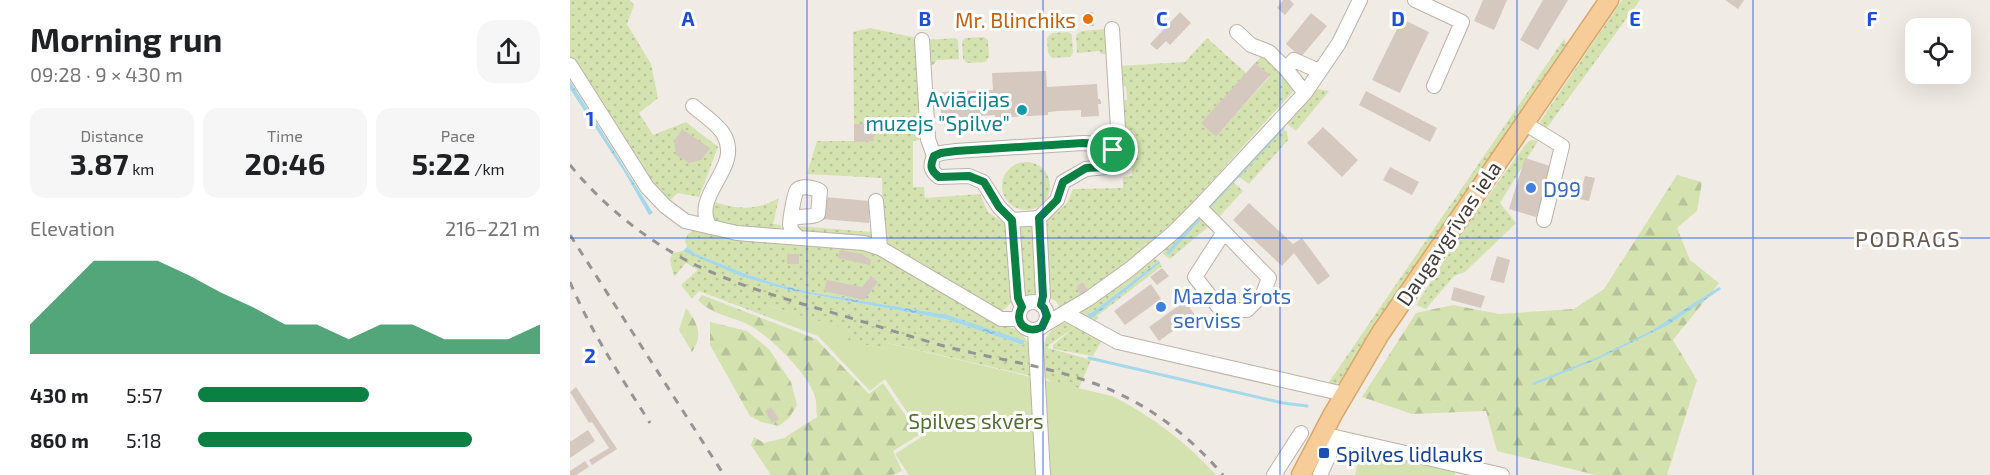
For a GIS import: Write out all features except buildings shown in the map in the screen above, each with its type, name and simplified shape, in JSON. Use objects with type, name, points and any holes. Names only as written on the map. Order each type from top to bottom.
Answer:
[{"type":"main road","name":"Daugavgrīvas iela","points":[[1301,475],[1330,436],[1344,394],[1393,314],[1609,0]]},
{"type":"street","points":[[1113,150],[1105,144],[1083,143],[956,151],[934,156],[930,165],[932,171],[939,177],[969,176],[984,182],[999,207],[1012,220],[1018,298],[1025,328],[1040,328],[1088,299],[1130,269],[1174,232],[1305,93],[1339,43],[1360,0]]},
{"type":"street","points":[[1415,0],[1462,22],[1434,86]]},
{"type":"street","points":[[1012,220],[1039,218],[1057,200],[1063,182],[1086,168],[1106,167],[1113,158],[1118,128],[1112,29]]},
{"type":"street","points":[[1237,32],[1251,45],[1269,52],[1305,93]]},
{"type":"street","points":[[922,40],[928,139],[934,156]]},
{"type":"street","points":[[1286,69],[1294,60],[1320,71]]},
{"type":"street","points":[[570,65],[647,187],[664,206],[685,221],[738,233],[864,243],[879,248],[1001,319],[1021,313],[1032,302],[1041,305],[1047,316],[1040,328],[1042,475]]},
{"type":"street","points":[[693,105],[723,133],[729,149],[724,167],[705,206],[705,219],[710,227]]},
{"type":"street","points":[[1524,123],[1562,146],[1544,220]]},
{"type":"street","points":[[876,201],[879,248]]},
{"type":"street","points":[[1199,207],[1224,232],[1269,279],[1263,294],[1247,310],[1221,310],[1195,277],[1224,232]]},
{"type":"street","points":[[1039,218],[1043,296],[1041,305]]},
{"type":"street","points":[[790,220],[790,226],[798,237]]},
{"type":"street","points":[[1065,313],[1118,342],[1344,394]]},
{"type":"street","points":[[1274,475],[1301,433]]},
{"type":"street","points":[[1320,475],[1330,436],[1465,471],[1502,475]]},
{"type":"green space","points":[[570,0],[630,0],[634,5],[627,24],[651,64],[658,98],[639,113],[653,135],[686,122],[718,147],[699,197],[678,193],[668,202],[645,175],[570,57]]},
{"type":"green space","points":[[1622,0],[1640,0],[1544,132],[1539,128],[1541,120]]},
{"type":"green space","points":[[870,28],[917,38],[923,139],[913,141],[913,187],[924,187],[925,198],[980,194],[988,212],[1010,227],[1015,299],[1000,313],[887,247],[883,228],[882,178],[807,174],[817,141],[874,141],[873,124],[854,124],[853,32]]},
{"type":"green space","points":[[1106,29],[1108,54],[1101,54],[1100,51],[1077,53],[1076,35],[1081,31]]},
{"type":"green space","points":[[1068,32],[1072,35],[1073,53],[1070,57],[1052,58],[1048,53],[1047,38],[1052,33]]},
{"type":"green space","points":[[984,37],[988,40],[989,57],[985,62],[967,63],[963,59],[962,41],[965,38]]},
{"type":"green space","points":[[955,38],[958,41],[959,59],[937,60],[933,65],[929,65],[927,40]]},
{"type":"green space","points":[[1207,38],[1246,73],[1216,137],[1270,76],[1255,63],[1261,57],[1268,57],[1296,88],[1181,215],[1089,293],[1083,282],[1076,286],[1081,294],[1060,308],[1056,301],[1047,297],[1042,225],[1067,203],[1073,189],[1123,188],[1123,177],[1132,176],[1131,133],[1122,128],[1121,101],[1127,100],[1126,86],[1120,86],[1119,66],[1185,62]]},
{"type":"green space","points":[[1564,39],[1568,46],[1381,316],[1340,382],[1333,386],[1327,385]]},
{"type":"green space","points":[[1317,89],[1329,91],[1296,131],[1286,123]]},
{"type":"green space","points":[[1279,126],[1287,132],[1288,140],[1249,184],[1238,176],[1238,171]]},
{"type":"green space","points":[[1531,140],[1538,141],[1500,203],[1516,223],[1465,272],[1454,276],[1426,309],[1416,305],[1465,228]]},
{"type":"green space","points":[[1026,162],[1043,169],[1050,186],[1043,203],[1026,210],[1009,203],[1002,186],[1009,169]]},
{"type":"green space","points":[[1677,175],[1702,182],[1697,211],[1677,228],[1690,260],[1719,283],[1673,340],[1697,380],[1667,475],[1596,475],[1497,451],[1486,411],[1412,414],[1362,397],[1416,313],[1453,305],[1499,314],[1574,309],[1604,289]]},
{"type":"green space","points":[[1231,180],[1243,191],[1217,219],[1206,206]]},
{"type":"green space","points":[[779,198],[773,224],[781,225],[778,230],[729,226],[714,221],[709,205],[711,201],[745,208],[761,206]]},
{"type":"green space","points":[[1201,217],[1209,226],[1170,259],[1163,254],[1164,250],[1194,219]]},
{"type":"green space","points":[[798,226],[875,231],[873,240],[838,233],[801,231]]},
{"type":"green space","points":[[1017,226],[1036,226],[1040,297],[1023,299]]},
{"type":"green space","points":[[693,231],[728,237],[862,248],[996,322],[1020,331],[1029,344],[1031,376],[888,343],[886,349],[847,341],[850,331],[769,306],[765,316],[699,291],[692,299],[681,285],[698,270],[686,263],[674,277],[670,260],[672,253],[683,251],[690,253],[743,277],[788,290],[945,319],[1023,345],[1025,342],[948,315],[809,292],[749,275],[694,253],[687,247],[685,241],[688,234]]},
{"type":"green space","points":[[1156,259],[1159,261],[1087,315],[1091,319],[1160,263],[1162,266],[1097,316],[1099,318],[1093,322],[1082,317],[1081,313],[1085,309]]},
{"type":"green space","points":[[702,295],[816,339],[869,394],[883,383],[919,435],[893,451],[902,471],[892,475],[771,475],[751,445],[754,437],[764,443],[784,438],[817,417],[815,396],[795,365],[765,336],[747,324],[709,309],[698,300]]},
{"type":"green space","name":"Spilves skvērs","points":[[768,306],[850,330],[848,341],[886,349],[887,343],[1112,396],[1141,412],[1168,431],[1216,475],[909,475],[895,454],[923,436],[885,379],[870,391],[818,336],[765,316]]},
{"type":"green space","points":[[686,308],[698,329],[698,340],[692,352],[679,330]]},
{"type":"green space","points":[[710,322],[747,331],[769,349],[791,382],[797,405],[789,418],[779,426],[761,422],[750,416],[710,345]]},
{"type":"green space","points":[[1064,323],[1075,323],[1102,340],[1093,356],[1053,349],[1053,345],[1075,327],[1049,345],[1048,348],[1091,360],[1079,388],[1054,383],[1043,373],[1045,340],[1052,331]]},
{"type":"green space","points":[[1361,449],[1455,471],[1455,475],[1355,475]]},
{"type":"water","points":[[570,81],[653,213],[649,215],[625,173],[570,89]]},
{"type":"water","points":[[687,247],[694,253],[777,284],[809,292],[948,315],[1025,341],[1023,345],[945,319],[788,290],[743,277],[683,251]]},
{"type":"water","points":[[1159,261],[1160,263],[1091,319],[1087,315],[1094,311]]},
{"type":"water","points":[[1719,287],[1721,289],[1668,325],[1598,359],[1534,385],[1532,383],[1598,357],[1651,331]]},
{"type":"waterway","points":[[1209,207],[1283,128]]},
{"type":"waterway","points":[[1168,253],[1201,217]]},
{"type":"waterway","points":[[1089,358],[1283,403],[1307,406]]},
{"type":"railway","points":[[570,165],[598,196],[630,224],[683,259],[772,295],[962,351],[1054,371],[1109,389],[1146,408],[1179,432],[1223,475]]},
{"type":"railway","points":[[570,235],[724,475]]},
{"type":"railway","points":[[570,282],[597,336],[650,423]]},
{"type":"place","name":"Mr. Blinchiks","points":[[1088,19]]},
{"type":"place","name":"Aviācijas muzejs \"Spilve\"","points":[[1022,110]]},
{"type":"place","name":"D99","points":[[1531,188]]},
{"type":"place","name":"Mazda šrots serviss","points":[[1161,307]]},
{"type":"place","name":"Spilves lidlauks","points":[[1324,453]]},
{"type":"district","name":"PODRAGS","points":[[1908,238]]},
{"type":"route","points":[[1083,143],[1105,144],[1113,150],[1113,158],[1106,167],[1086,168],[1063,182],[1057,200],[1039,218],[1043,296],[1041,305],[1047,316],[1044,325],[1039,329],[1025,328],[1019,320],[1022,307],[1018,298],[1012,220],[999,207],[984,182],[969,176],[939,177],[932,171],[930,165],[934,156],[956,151],[1083,143]]}]
